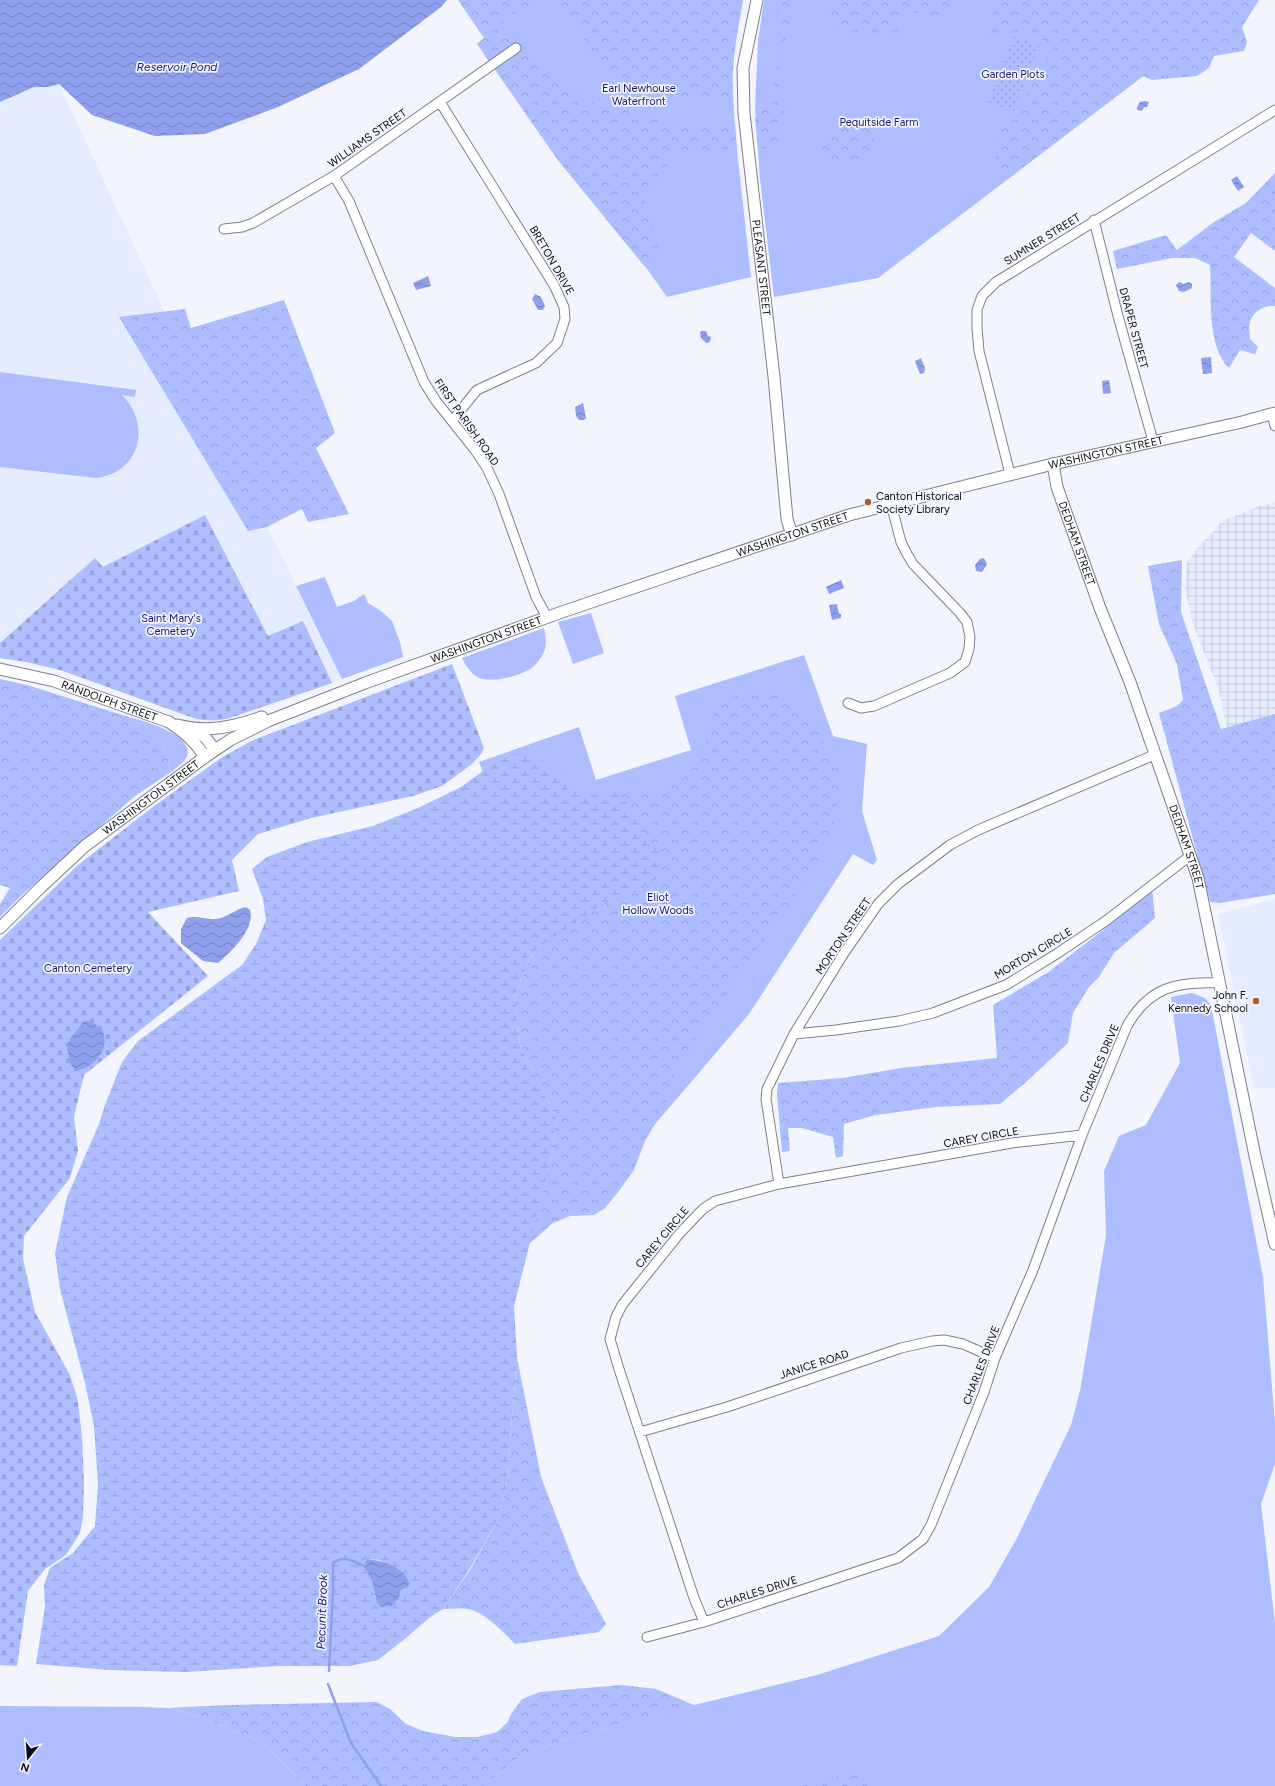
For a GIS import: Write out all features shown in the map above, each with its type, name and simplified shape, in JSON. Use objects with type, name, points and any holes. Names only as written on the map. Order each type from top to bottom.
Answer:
[{"type":"main road","name":"PLEASANT STREET","points":[[757,0],[743,68],[742,83],[745,130],[774,377],[787,518],[792,535]]},
{"type":"main road","name":"WASHINGTON STREET","points":[[0,928],[85,846],[215,750],[247,731],[268,721],[547,617],[849,515],[1010,474],[1242,422],[1273,413]]},
{"type":"main road","name":"DEDHAM STREET","points":[[1053,464],[1059,494],[1100,608],[1130,682],[1154,755],[1198,878],[1275,1244]]},
{"type":"main road","name":"RANDOLPH STREET","points":[[0,669],[54,682],[169,722],[198,745],[205,757]]},
{"type":"main road","name":"WASHINGTON STREET","points":[[169,722],[209,730],[222,729],[275,713],[307,701],[324,700]]},
{"type":"main road","points":[[188,727],[206,737],[215,750]]},
{"type":"street","name":"WILLIAMS STREET","points":[[224,229],[242,228],[253,224],[334,176],[516,48]]},
{"type":"street","name":"BRETON DRIVE","points":[[440,102],[554,285],[564,307],[565,319],[557,343],[536,363],[477,390],[452,420]]},
{"type":"street","name":"SUMNER STREET","points":[[1010,474],[978,351],[977,310],[982,296],[996,282],[1094,220],[1275,110]]},
{"type":"street","name":"FIRST PARISH ROAD","points":[[334,176],[349,201],[424,382],[436,401],[475,450],[487,468],[499,494],[536,597],[547,617]]},
{"type":"street","name":"DRAPER STREET","points":[[1094,220],[1118,316],[1153,441]]},
{"type":"street","points":[[1273,413],[1275,426]]},
{"type":"street","points":[[848,703],[862,708],[874,706],[950,673],[965,662],[969,649],[970,637],[967,622],[913,564],[902,542],[891,504]]},
{"type":"street","name":"MORTON STREET","points":[[779,1184],[766,1099],[767,1089],[794,1034],[867,918],[878,904],[898,884],[950,845],[978,830],[1154,755]]},
{"type":"street","name":"MORTON CIRCLE","points":[[794,1034],[899,1022],[933,1013],[1006,985],[1058,953],[1107,920],[1191,855]]},
{"type":"street","name":"CHARLES DRIVE","points":[[647,1637],[704,1622],[898,1558],[923,1539],[931,1525],[984,1392],[995,1358],[1033,1270],[1082,1135],[1127,1026],[1135,1012],[1143,1004],[1163,990],[1179,984],[1220,984]]},
{"type":"street","name":"CAREY CIRCLE","points":[[704,1622],[694,1598],[610,1339],[616,1317],[622,1305],[680,1233],[703,1209],[715,1201],[779,1184],[1012,1143],[1082,1135]]},
{"type":"street","name":"JANICE ROAD","points":[[640,1432],[727,1407],[901,1348],[932,1341],[944,1340],[963,1344],[995,1358]]},
{"type":"shaded area","points":[[59,84],[217,425],[342,679],[332,683],[303,621],[268,636],[205,515],[103,567],[95,558],[0,643],[0,102],[34,87],[48,87]]},
{"type":"shaded area","points":[[1275,502],[1275,714],[1227,728],[1219,690],[1193,624],[1185,588],[1187,563],[1199,546],[1223,521],[1259,506]]},
{"type":"shaded area","name":"John F. Kennedy School","points":[[1275,899],[1275,1088],[1254,1088],[1218,914]]},
{"type":"green space","points":[[458,0],[545,0],[510,15],[502,22],[552,72],[583,97],[615,115],[621,106],[635,112],[663,120],[706,125],[735,123],[737,148],[669,155],[666,181],[641,188],[659,253],[645,267],[557,159],[477,44],[484,38]]},
{"type":"green space","name":"Earl Newhouse Waterfront","points":[[487,0],[743,0],[732,73],[735,132],[751,277],[667,297],[495,55]]},
{"type":"green space","points":[[551,0],[743,0],[734,61],[733,99],[684,99],[655,93],[627,82],[582,44],[585,39]]},
{"type":"green space","name":"Pequitside Farm","points":[[764,0],[1202,0],[1197,30],[1188,42],[878,278],[774,297],[760,179],[755,107],[758,41]]},
{"type":"green space","points":[[765,0],[793,0],[779,77],[785,115],[780,144],[758,150],[755,118],[772,102],[778,55],[778,14]]},
{"type":"green space","points":[[830,0],[952,0],[946,20],[903,10],[896,37],[858,38],[830,28]]},
{"type":"green space","points":[[999,0],[1259,0],[1242,27],[1247,42],[1244,51],[1214,56],[1209,68],[1197,76],[1152,80],[1143,76],[1001,184],[996,155],[999,127],[1014,120],[1033,79],[1054,48],[1037,35],[992,34],[990,20]]},
{"type":"green space","name":"Garden Plots","points":[[1014,36],[1039,46],[1013,112],[988,103]]},
{"type":"green space","points":[[852,121],[869,125],[874,134],[872,150],[860,160],[840,164],[826,158],[820,146],[832,134]]},
{"type":"green space","points":[[1275,173],[1275,251],[1251,233],[1234,257],[1275,288],[1275,306],[1263,308],[1256,312],[1251,318],[1249,326],[1250,339],[1258,347],[1255,354],[1240,350],[1229,368],[1222,358],[1213,333],[1210,265],[1195,258],[1172,258],[1117,269],[1113,251],[1166,235],[1177,250],[1214,222],[1246,203]]},
{"type":"green space","points":[[284,300],[335,433],[316,448],[349,514],[308,522],[302,509],[267,527],[248,531],[119,317],[185,309],[191,328]]},
{"type":"green space","points":[[0,372],[136,390],[135,397],[122,395],[131,407],[137,420],[139,433],[137,446],[131,457],[123,467],[111,474],[96,478],[0,467]]},
{"type":"green space","name":"Saint Mary's Cemetery","points":[[205,515],[268,636],[303,621],[332,683],[230,718],[205,720],[196,719],[60,670],[0,658],[0,643],[95,558],[103,567]]},
{"type":"green space","points":[[1182,560],[1181,612],[1221,729],[1275,714],[1275,894],[1220,903],[1210,902],[1159,713],[1177,706],[1183,700],[1177,664],[1159,624],[1148,566]]},
{"type":"green space","points":[[325,577],[337,607],[354,601],[364,594],[368,603],[381,611],[392,621],[400,642],[403,657],[342,679],[296,586]]},
{"type":"green space","points":[[591,613],[604,653],[573,664],[558,622]]},
{"type":"green space","points":[[544,628],[546,644],[543,654],[535,665],[514,676],[490,680],[477,677],[466,666],[462,658]]},
{"type":"green space","name":"Eliot Hollow Woods","points":[[804,655],[833,736],[867,744],[862,811],[877,860],[873,865],[853,854],[749,1014],[576,1217],[592,1132],[523,882],[479,762],[579,727],[596,780],[691,750],[675,696]]},
{"type":"green space","name":"Canton Cemetery","points":[[452,664],[484,748],[472,764],[442,786],[413,796],[311,818],[258,834],[232,860],[239,891],[148,912],[208,976],[84,1075],[74,1117],[78,1151],[70,1178],[24,1236],[23,1259],[35,1312],[70,1375],[78,1401],[82,1438],[84,1483],[83,1517],[80,1533],[66,1555],[45,1569],[28,1591],[17,1666],[0,1665],[0,940],[78,865],[154,806],[221,758],[251,741]]},
{"type":"green space","points":[[0,679],[27,685],[129,717],[137,723],[146,726],[165,747],[171,772],[135,796],[23,894],[0,917],[0,904],[10,888],[0,885]]},
{"type":"green space","points":[[748,689],[782,696],[818,732],[839,771],[837,816],[815,867],[709,1019],[675,1071],[665,1107],[645,1141],[634,1170],[619,1191],[605,1208],[594,1215],[570,1216],[553,1223],[529,1244],[552,1155],[556,1118],[520,1044],[515,996],[529,960],[540,946],[605,903],[639,891],[662,856],[649,839],[619,792],[647,791],[663,788],[676,783],[686,776],[694,767],[700,756],[716,707]]},
{"type":"green space","points":[[129,717],[167,730],[176,735],[187,748],[187,756],[184,761],[171,772],[165,747],[146,726],[137,723]]},
{"type":"green space","points":[[515,754],[529,756],[552,767],[570,785],[582,793],[596,795],[619,792],[649,839],[662,856],[661,875],[639,891],[605,903],[540,946],[529,960],[515,996],[520,1044],[556,1118],[552,1155],[514,1306],[517,1358],[506,1489],[498,1519],[469,1570],[443,1609],[429,1618],[378,1660],[349,1666],[279,1666],[186,1672],[109,1670],[36,1664],[45,1607],[44,1585],[50,1568],[73,1553],[95,1526],[98,1484],[94,1426],[85,1383],[60,1289],[55,1253],[67,1197],[99,1124],[122,1062],[138,1041],[242,965],[256,944],[266,920],[263,899],[252,869],[267,857],[307,842],[373,826],[418,808],[461,787],[495,762]],"holes":[[[367,1559],[379,1560],[397,1569],[401,1590],[399,1598],[375,1597]]]},
{"type":"green space","points":[[1152,889],[1155,918],[1114,953],[1099,977],[1089,987],[1073,1013],[1068,1043],[1000,1104],[936,1107],[875,1115],[844,1124],[843,1156],[836,1158],[833,1137],[802,1128],[788,1128],[790,1151],[782,1152],[777,1095],[778,1083],[843,1078],[901,1068],[997,1058],[993,1005],[1047,973],[1098,934]]},
{"type":"green space","points":[[1192,993],[1205,998],[1211,1005],[1263,1277],[1275,1424],[1275,1464],[1261,1504],[1275,1624],[1275,1786],[483,1786],[521,1756],[571,1738],[674,1710],[817,1675],[939,1636],[989,1587],[1016,1540],[1071,1425],[1080,1391],[1106,1235],[1104,1171],[1119,1136],[1146,1125],[1180,1063],[1171,997]]},
{"type":"green space","points":[[517,1358],[541,1477],[578,1573],[606,1624],[599,1632],[515,1644],[481,1614],[468,1609],[443,1609],[470,1570],[498,1519],[506,1489]]},
{"type":"green space","points":[[621,1685],[656,1689],[694,1705],[571,1738],[521,1756],[483,1786],[306,1786],[274,1754],[257,1740],[201,1717],[168,1708],[227,1705],[377,1702],[390,1709],[406,1724],[423,1731],[455,1737],[478,1737],[497,1732],[508,1722],[511,1714],[522,1699],[540,1692]]},
{"type":"green space","points":[[0,1706],[168,1708],[201,1717],[257,1740],[274,1754],[306,1786],[0,1786]]},
{"type":"green space","points":[[856,1771],[869,1771],[871,1779],[869,1786],[802,1786]]},
{"type":"water","name":"Reservoir Pond","points":[[0,0],[447,0],[441,7],[359,69],[278,107],[205,134],[155,136],[92,115],[59,84],[48,87],[34,87],[0,102]]},
{"type":"water","points":[[1140,102],[1149,102],[1147,107],[1144,107],[1142,111],[1137,110]]},
{"type":"water","points":[[1237,176],[1244,187],[1238,191],[1231,180]]},
{"type":"water","points":[[428,276],[431,286],[416,290],[413,283]]},
{"type":"water","points":[[1179,282],[1184,284],[1189,282],[1192,284],[1192,288],[1184,292],[1179,291],[1176,285]]},
{"type":"water","points":[[535,294],[541,297],[545,306],[543,310],[538,310],[532,299]]},
{"type":"water","points":[[701,331],[706,331],[708,336],[711,337],[710,342],[706,343],[701,338]]},
{"type":"water","points":[[1211,357],[1212,373],[1203,374],[1201,358]]},
{"type":"water","points":[[921,358],[925,368],[924,373],[920,374],[915,361]]},
{"type":"water","points":[[1109,380],[1111,393],[1103,394],[1102,381]]},
{"type":"water","points":[[583,403],[586,418],[584,420],[579,420],[576,416],[575,407]]},
{"type":"water","points":[[984,558],[987,564],[982,572],[976,571],[975,565],[980,559]]},
{"type":"water","points":[[841,580],[844,588],[829,594],[826,587]]},
{"type":"water","points":[[837,604],[841,618],[832,620],[829,605]]},
{"type":"water","points":[[246,907],[250,910],[251,917],[246,932],[235,947],[218,963],[203,961],[181,943],[181,929],[187,918],[194,917],[216,919],[225,917],[238,909]]},
{"type":"water","points":[[84,1021],[92,1022],[102,1031],[104,1044],[98,1058],[86,1067],[79,1070],[73,1068],[67,1049],[70,1039]]},
{"type":"water","points":[[367,1559],[380,1561],[393,1566],[407,1578],[410,1584],[401,1590],[399,1598],[392,1606],[381,1607],[377,1603],[372,1581],[364,1566]]},
{"type":"waterway","name":"Pecunit Brook","points":[[329,1671],[333,1563],[341,1559],[345,1559],[364,1566]]},
{"type":"waterway","name":"Pecunit Brook","points":[[328,1684],[351,1743],[381,1786]]},
{"type":"place","name":"Canton Historical Society Library","points":[[868,502]]},
{"type":"place","name":"John F. Kennedy School","points":[[1256,1001]]}]
